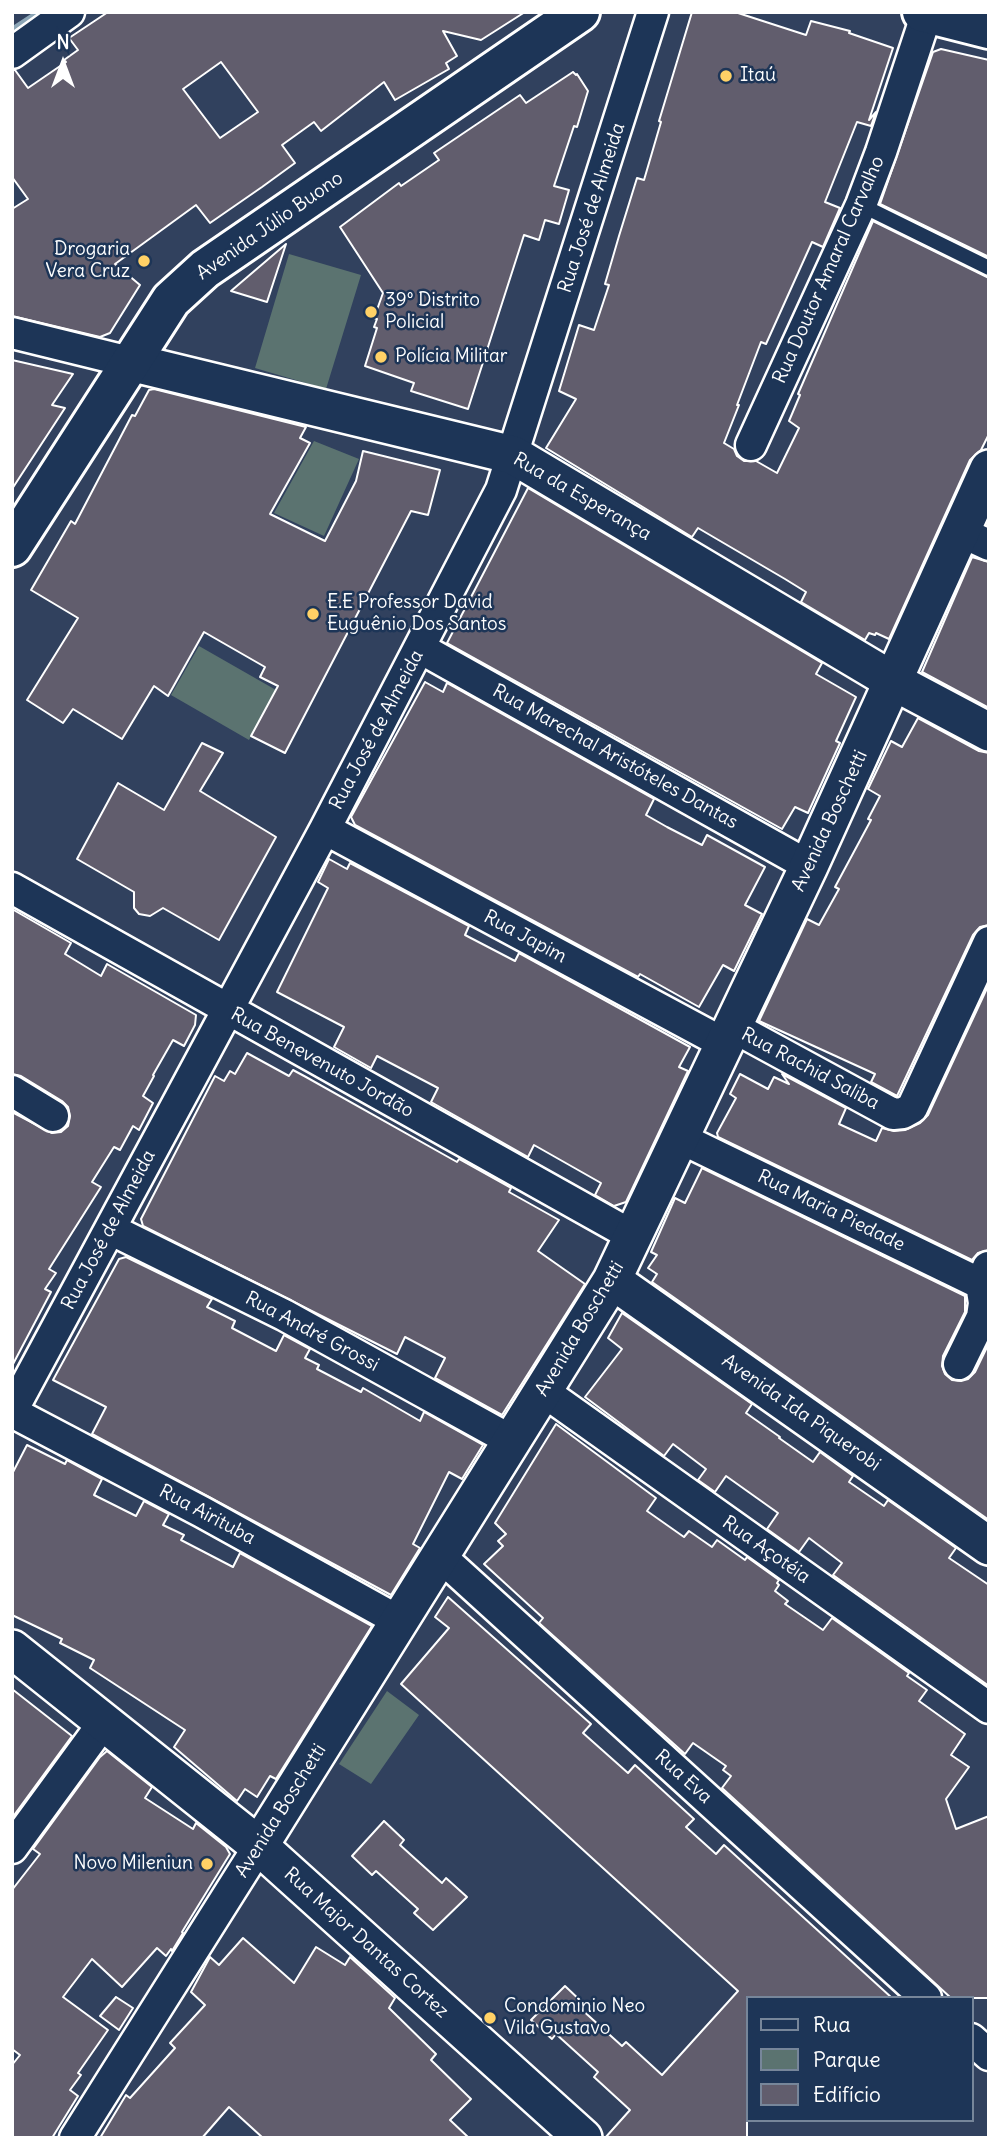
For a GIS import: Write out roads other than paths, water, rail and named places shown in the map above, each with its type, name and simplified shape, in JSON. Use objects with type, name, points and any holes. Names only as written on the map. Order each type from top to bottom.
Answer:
[{"type":"main road","name":"Avenida Júlio Buono","points":[[12,547],[171,300],[205,269],[580,12]]},
{"type":"main road","points":[[925,13],[989,29]]},
{"type":"street","points":[[12,53],[69,12]]},
{"type":"street","name":"Rua José de Almeida","points":[[12,1411],[325,829],[501,490],[653,12]]},
{"type":"street","name":"Rua Doutor Amaral Carvalho","points":[[751,445],[861,205],[881,152],[925,13]]},
{"type":"street","name":"Rua da Esperança","points":[[12,333],[513,455],[893,681],[989,732]]},
{"type":"street","name":"Avenida Boschetti","points":[[75,2138],[612,1280],[809,866],[893,681],[975,538],[989,469]]},
{"type":"street","name":"Rua Marechal Aristóteles Dantas","points":[[420,648],[809,866]]},
{"type":"street","name":"Rua Japim","points":[[325,829],[729,1035]]},
{"type":"street","name":"Rua Benevenuto Jordão","points":[[12,888],[633,1236]]},
{"type":"street","name":"Rua Rachid Saliba","points":[[729,1035],[893,1114],[903,1113],[912,1108],[989,942]]},
{"type":"street","points":[[12,1091],[53,1116]]},
{"type":"street","name":"Rua Maria Piedade","points":[[680,1138],[985,1275]]},
{"type":"street","name":"Rua André Grossi","points":[[110,1229],[284,1315],[512,1441]]},
{"type":"street","points":[[959,1364],[982,1317],[985,1275]]},
{"type":"street","name":"Avenida Ida Piquerobi","points":[[612,1280],[989,1546]]},
{"type":"street","name":"Rua Açotéia","points":[[543,1391],[989,1708]]},
{"type":"street","name":"Rua Airituba","points":[[12,1411],[400,1621]]},
{"type":"street","name":"Rua Eva","points":[[440,1556],[924,1996]]},
{"type":"street","name":"Rua Major Dantas Cortez","points":[[12,1650],[259,1846],[583,2138]]},
{"type":"street","points":[[12,1847],[103,1722]]},
{"type":"street","points":[[973,2041],[989,2055]]},
{"type":"lane","points":[[861,205],[989,268]]},
{"type":"waterway","points":[[12,31],[41,12]]},
{"type":"place","name":"Itaú","points":[[726,76]]},
{"type":"place","name":"Drogaria Vera Cruz","points":[[144,261]]},
{"type":"place","name":"39º Distrito Policial","points":[[371,312]]},
{"type":"place","name":"Polícia Militar","points":[[381,357]]},
{"type":"place","name":"E.E Professor David Euguênio Dos Santos","points":[[313,614]]},
{"type":"place","name":"Novo Mileniun","points":[[207,1864]]},
{"type":"place","name":"Condominio Neo Vila Gustavo","points":[[490,2018]]}]
